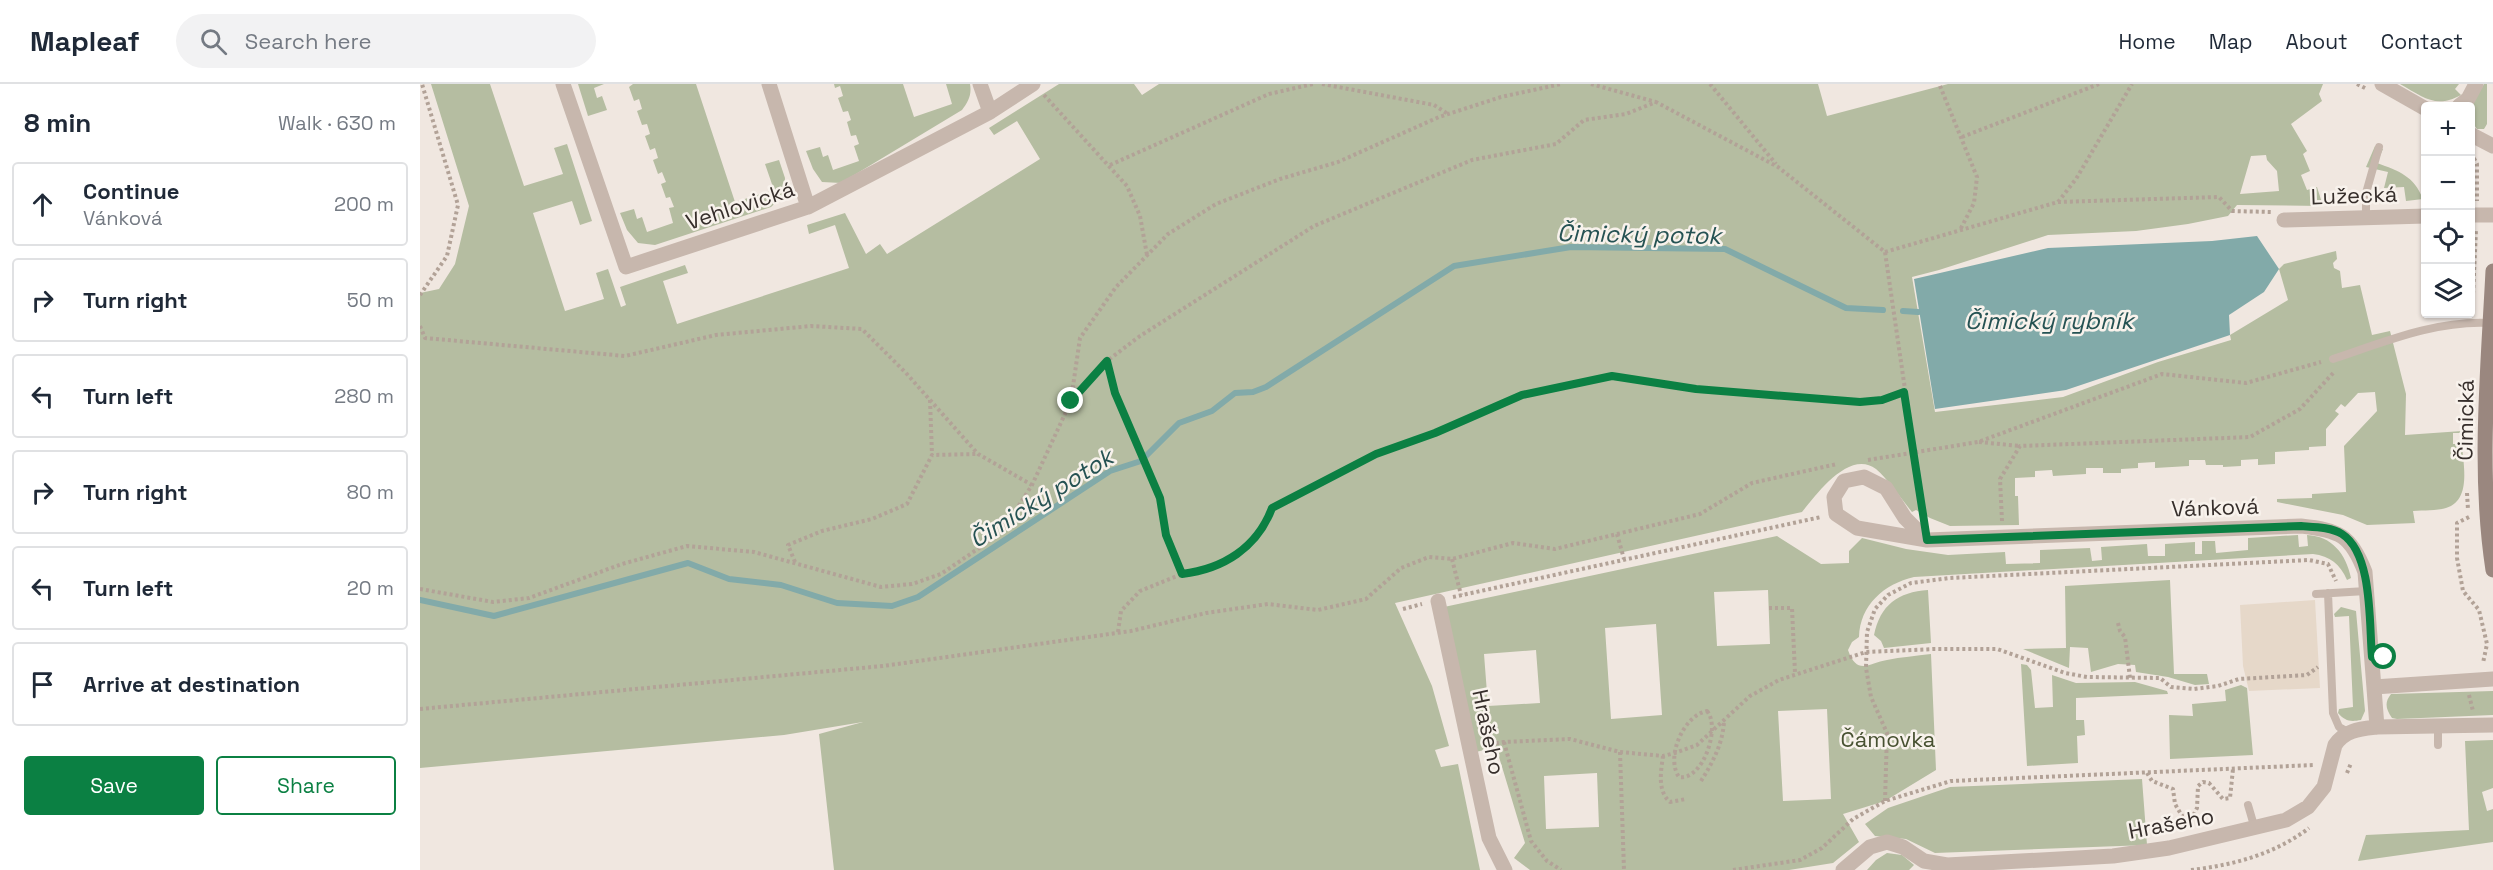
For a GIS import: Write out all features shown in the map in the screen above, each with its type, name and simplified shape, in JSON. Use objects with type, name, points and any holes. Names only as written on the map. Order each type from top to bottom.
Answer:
[{"type":"street","name":"Vehlovická","points":[[563,84],[626,267],[808,207],[990,112],[1033,84]]},
{"type":"street","points":[[769,84],[808,207]]},
{"type":"street","points":[[980,84],[990,112]]},
{"type":"street","points":[[2382,84],[2421,106]]},
{"type":"street","points":[[2464,102],[2476,84]]},
{"type":"street","points":[[2475,137],[2493,146]]},
{"type":"street","points":[[2475,215],[2493,216]]},
{"type":"street","name":"Lužecká","points":[[2284,220],[2421,216]]},
{"type":"street","name":"Čimická","points":[[2493,271],[2486,410],[2493,570]]},
{"type":"street","points":[[1836,514],[1834,498],[1844,481],[1864,477],[1886,488],[1905,518],[1927,540]]},
{"type":"street","name":"Vánková","points":[[1836,514],[1857,528],[1927,540],[2301,526],[2325,528],[2342,534],[2357,551],[2365,572],[2377,727]]},
{"type":"street","name":"Hrašeho","points":[[1438,601],[1489,838],[1505,870]]},
{"type":"street","points":[[2374,687],[2493,679]]},
{"type":"street","points":[[2348,732],[2377,727],[2493,725]]},
{"type":"street","name":"Hrašeho","points":[[1843,870],[1870,847],[1887,842],[1903,847],[1924,861],[1947,865],[2113,856],[2169,848],[2255,830],[2286,820],[2308,807],[2317,798],[2328,777],[2335,745],[2348,732]]},
{"type":"street","name":"Hrašeho","points":[[1930,870],[1947,865]]},
{"type":"lane","points":[[2366,216],[2366,193],[2379,147]]},
{"type":"lane","points":[[2334,359],[2414,332],[2472,322],[2490,323]]},
{"type":"lane","points":[[2316,594],[2367,591]]},
{"type":"lane","points":[[2333,593],[2331,658],[2333,713],[2339,726],[2348,732]]},
{"type":"lane","points":[[2438,726],[2438,745]]},
{"type":"lane","points":[[2248,805],[2255,830]]},
{"type":"path","points":[[420,295],[447,256],[458,205],[422,84]]},
{"type":"path","points":[[1033,84],[1127,186],[1140,216],[1147,255]]},
{"type":"path","points":[[1110,165],[1269,94],[1313,84]]},
{"type":"path","points":[[1322,84],[1434,105],[1448,114]]},
{"type":"path","points":[[420,589],[493,602],[529,598],[622,564],[687,546],[754,552],[881,587],[912,584],[940,574],[985,544],[1011,518],[1032,485],[1071,401],[1080,338],[1116,287],[1168,234],[1216,204],[1280,179],[1338,162],[1448,114],[1501,97],[1561,84]]},
{"type":"path","points":[[1591,84],[1656,102],[1687,116],[1778,166],[1885,252],[1912,454],[1927,540]]},
{"type":"path","points":[[1710,84],[1778,166]]},
{"type":"path","points":[[1962,137],[2099,84]]},
{"type":"path","points":[[2058,202],[2076,179],[2132,84]]},
{"type":"path","points":[[1940,86],[1977,177],[1974,203],[1959,231]]},
{"type":"path","points":[[1071,401],[1107,361],[1140,336],[1314,226],[1472,160],[1556,144],[1584,120],[1626,114],[1656,102]]},
{"type":"path","points":[[2472,156],[2477,164]]},
{"type":"path","points":[[1885,252],[2058,202],[2219,197],[2232,211],[2277,212],[2284,220]]},
{"type":"path","points":[[420,326],[425,338],[625,356],[716,335],[811,326],[862,329],[978,454],[1032,485]]},
{"type":"path","points":[[1866,460],[1978,442],[2162,374],[2246,384],[2334,359],[2335,373],[2300,409],[2250,437],[2020,446],[1978,442]]},
{"type":"path","points":[[1107,361],[1115,393],[1160,498],[1166,535],[1182,574]]},
{"type":"path","points":[[1119,632],[1121,611],[1140,591],[1182,574],[1197,572],[1229,561],[1265,527],[1272,508],[1376,454],[1435,433],[1522,395],[1612,376],[1696,389],[1860,402],[1882,400],[1904,392]]},
{"type":"path","points":[[795,563],[788,545],[822,531],[872,519],[907,504],[932,455],[930,400]]},
{"type":"path","points":[[2003,538],[2000,479],[2020,446]]},
{"type":"path","points":[[932,455],[978,454]]},
{"type":"path","points":[[420,709],[883,666],[1119,632],[1206,613],[1268,604],[1318,610],[1366,599],[1401,568],[1429,557],[1452,559],[1513,543],[1556,549],[1700,514],[1752,483],[1843,464]]},
{"type":"path","points":[[1403,609],[1836,514]]},
{"type":"path","points":[[1617,534],[1624,559]]},
{"type":"path","points":[[1452,559],[1461,595]]},
{"type":"path","points":[[1885,801],[1887,733],[1872,697],[1866,668],[1867,632],[1875,609],[1888,595],[1911,583],[1950,578],[2309,560],[2328,564],[2336,578],[2333,593]]},
{"type":"path","points":[[1769,608],[1792,608],[1795,673]]},
{"type":"path","points":[[2118,622],[2120,631],[2125,637],[2130,678]]},
{"type":"path","points":[[1562,870],[1547,861],[1531,841],[1504,742],[1570,739],[1620,752],[1664,756],[1697,745],[1750,696],[1795,673],[1866,652],[1955,648],[1997,649],[2065,673],[2087,677],[2160,678],[2171,687],[2194,689],[2218,686],[2239,679],[2307,675],[2331,658]]},
{"type":"path","points":[[2468,691],[2474,716]]},
{"type":"path","points":[[1707,711],[1710,714],[1713,730],[1701,766],[1684,778],[1679,777],[1675,772],[1675,753],[1681,734],[1694,715],[1707,711]]},
{"type":"path","points":[[1701,781],[1713,761],[1724,733],[1724,720]]},
{"type":"path","points":[[1620,752],[1624,870]]},
{"type":"path","points":[[1664,756],[1661,775],[1666,798],[1670,802],[1686,799]]},
{"type":"path","points":[[1733,870],[1800,860],[1822,848],[1853,819],[1885,801],[1951,781],[2317,765]]},
{"type":"path","points":[[2147,773],[2152,781],[2173,789],[2175,804],[2181,816],[2186,816],[2194,814],[2198,808],[2198,786],[2203,782],[2209,783],[2223,799],[2230,798],[2233,769]]},
{"type":"green space","points":[[431,84],[490,84],[524,186],[563,174],[554,148],[567,144],[592,221],[580,225],[572,201],[533,213],[565,311],[604,299],[596,273],[608,269],[621,307],[626,305],[620,287],[685,265],[688,273],[663,281],[677,324],[849,268],[835,225],[809,234],[807,225],[845,213],[866,254],[880,244],[887,254],[1040,159],[1017,121],[994,135],[989,128],[1059,84],[1134,84],[1142,95],[1159,84],[1818,84],[1827,116],[1948,84],[2323,84],[2319,94],[2322,101],[2291,124],[2307,151],[2303,154],[2310,171],[2301,175],[2307,190],[2317,187],[2323,206],[2237,205],[2228,216],[2188,224],[2136,231],[2048,235],[1912,277],[1935,412],[2063,397],[2158,362],[2231,340],[2230,335],[2288,300],[2279,269],[2284,264],[2336,251],[2337,259],[2333,263],[2334,268],[2340,271],[2342,288],[2360,285],[2372,335],[2390,331],[2406,394],[2405,435],[2462,431],[2462,433],[2453,433],[2453,444],[2462,444],[2463,490],[2454,504],[2446,508],[2413,511],[2415,523],[2367,525],[2343,515],[2277,502],[2277,499],[2312,498],[2312,494],[2346,492],[2344,446],[2377,411],[2375,392],[2358,393],[2345,407],[2341,404],[2335,411],[2339,414],[2326,429],[2326,446],[2309,447],[2309,450],[2275,452],[2275,464],[2258,465],[2258,459],[2241,460],[2241,466],[2223,467],[2223,465],[2206,465],[2205,460],[2189,460],[2189,466],[2155,468],[2155,462],[2138,463],[2138,468],[2121,469],[2121,473],[2103,473],[2103,468],[2086,468],[2086,474],[2053,476],[2052,470],[2035,471],[2035,477],[2015,478],[2019,525],[1950,526],[1916,510],[1912,512],[1876,469],[1866,464],[1855,465],[1844,469],[1834,477],[1802,512],[1395,603],[1432,686],[1449,746],[1435,750],[1441,767],[1458,764],[1480,870],[834,870],[819,734],[863,722],[784,735],[420,768],[420,293],[439,289],[455,264],[469,206]],"holes":[[[2266,155],[2267,160],[2277,171],[2279,191],[2240,194],[2251,156]]]},
{"type":"green space","points":[[578,84],[604,84],[594,88],[597,98],[602,96],[607,110],[588,116]]},
{"type":"green space","points":[[633,84],[696,84],[735,202],[774,190],[765,164],[779,160],[785,178],[784,195],[771,207],[655,245],[638,243],[627,230],[620,213],[634,209],[637,219],[642,217],[647,232],[673,223],[669,208],[674,207],[670,197],[666,198],[661,184],[666,182],[662,172],[658,174],[653,160],[658,158],[655,148],[650,150],[645,136],[650,134],[647,124],[642,125],[637,111],[642,109],[639,99],[634,101],[629,87]]},
{"type":"green space","points":[[834,84],[903,84],[914,117],[952,104],[946,84],[970,84],[970,92],[968,101],[962,110],[841,183],[822,182],[813,169],[806,151],[820,147],[823,157],[828,155],[833,170],[859,161],[854,146],[859,144],[856,135],[851,136],[847,122],[851,120],[848,111],[843,112],[838,98],[843,96],[840,86],[835,88]]},
{"type":"green space","points":[[2400,84],[2459,84],[2455,89],[2461,95],[2444,101],[2430,100]]},
{"type":"green space","points":[[2484,84],[2487,84],[2487,124],[2484,129],[2477,129],[2475,126],[2474,101]]},
{"type":"green space","points":[[2375,146],[2383,149],[2377,163],[2405,175],[2419,191],[2421,199],[2406,201],[2404,187],[2384,188],[2388,172],[2366,167]]},
{"type":"green space","name":"Čámovka","points":[[2298,535],[2299,547],[2308,546],[2307,535],[2324,539],[2336,548],[2346,561],[2351,578],[2347,580],[2338,565],[2329,559],[2313,554],[1914,577],[1903,580],[1884,591],[1869,606],[1860,626],[1859,637],[1852,642],[1848,650],[1855,663],[1864,666],[1892,659],[1931,654],[1936,770],[1885,801],[1843,814],[1859,842],[1833,863],[1789,870],[1530,870],[1514,858],[1525,843],[1496,747],[1472,753],[1444,607],[1777,536],[1821,564],[1849,563],[1849,551],[1862,538],[1906,549],[1948,555],[2005,552],[2006,564],[2040,563],[2040,550],[2090,548],[2092,561],[2102,560],[2101,547],[2147,544],[2148,556],[2165,556],[2165,544],[2195,542],[2195,554],[2202,554],[2202,541],[2215,541],[2216,553],[2248,550],[2248,538]],"holes":[[[1768,590],[1770,644],[1717,646],[1714,592]],[[1656,624],[1662,715],[1611,719],[1605,628]],[[1536,650],[1540,703],[1488,706],[1484,654]],[[1827,709],[1831,799],[1783,801],[1778,711]],[[1597,773],[1599,827],[1546,829],[1544,776]]]},
{"type":"green space","points":[[2170,580],[2174,674],[2207,674],[2209,684],[2195,685],[2168,677],[2136,672],[2135,665],[2118,664],[2091,672],[2088,648],[2070,647],[2069,668],[2023,649],[2066,648],[2065,586]]},
{"type":"green space","points":[[1928,590],[1931,643],[1884,648],[1881,641],[1874,635],[1886,608],[1899,597]]},
{"type":"green space","points":[[2341,607],[2356,611],[2365,711],[2361,720],[2348,720],[2338,713],[2339,709],[2353,707],[2349,616],[2335,617],[2334,614]]},
{"type":"green space","points":[[2021,664],[2027,665],[2031,670],[2035,708],[2053,707],[2052,675],[2076,683],[2135,682],[2167,691],[2168,694],[2076,698],[2076,720],[2084,720],[2085,735],[2077,736],[2078,763],[2027,766]]},
{"type":"green space","points":[[2241,685],[2247,688],[2253,755],[2170,759],[2169,715],[2193,716],[2192,704],[2226,701],[2225,690]]},
{"type":"green space","points":[[2493,691],[2493,715],[2397,719],[2392,718],[2388,712],[2387,700],[2391,694]]},
{"type":"green space","points":[[2493,740],[2493,788],[2482,792],[2487,811],[2493,809],[2493,842],[2358,861],[2366,835],[2469,830],[2465,741]]},
{"type":"green space","points":[[2142,779],[2147,845],[1935,853],[1906,839],[1875,836],[1865,824],[1888,808],[1950,787]]},
{"type":"green space","points":[[1887,853],[1902,855],[1914,865],[1909,870],[1867,870]]},
{"type":"shaded area","points":[[2315,600],[2320,688],[2249,691],[2243,666],[2240,605]]},
{"type":"water","name":"Čimický rybník","points":[[2257,236],[2279,269],[2264,292],[2229,315],[2230,335],[2066,390],[1935,409],[1914,279],[2048,248],[2212,241]]},
{"type":"waterway","name":"Čimický potok","points":[[420,600],[494,616],[688,563],[729,579],[781,585],[837,603],[892,606],[918,597],[1110,471],[1141,461],[1179,423],[1212,411],[1235,393],[1253,392],[1266,387],[1454,266],[1571,247],[1725,249],[1846,308],[1883,310]]},
{"type":"waterway","name":"Čimický potok","points":[[1903,311],[1918,312]]},
{"type":"route","points":[[1071,401],[1107,361],[1115,393],[1160,498],[1166,535],[1182,574],[1197,572],[1229,561],[1265,527],[1272,508],[1376,454],[1435,433],[1522,395],[1612,376],[1696,389],[1860,402],[1882,400],[1904,392],[1927,540],[2301,526],[2325,528],[2342,534],[2357,551],[2365,572],[2372,657],[2384,657]]}]
